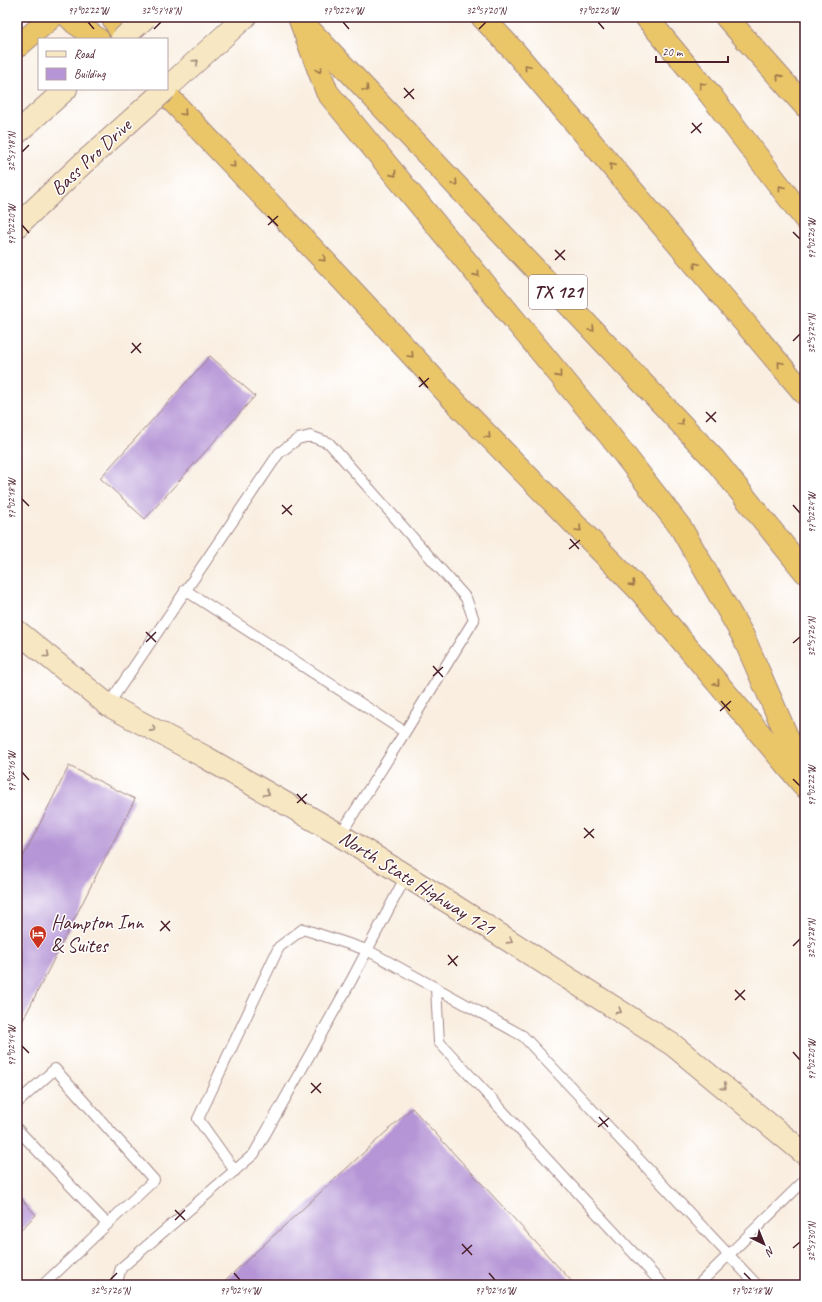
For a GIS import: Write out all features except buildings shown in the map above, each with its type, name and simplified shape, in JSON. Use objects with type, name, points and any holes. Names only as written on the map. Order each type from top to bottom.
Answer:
[{"type":"highway","points":[[112,17],[122,38]]},
{"type":"highway","points":[[482,17],[515,52],[805,394]]},
{"type":"highway","points":[[646,17],[709,93],[805,219]]},
{"type":"highway","points":[[726,17],[805,106]]},
{"type":"highway","points":[[17,47],[57,18],[75,23],[97,38]]},
{"type":"highway","points":[[299,18],[327,92],[610,436],[681,528],[743,636],[805,778]]},
{"type":"highway","name":"TX 121","points":[[299,18],[715,460],[805,572]]},
{"type":"highway","points":[[162,90],[334,271],[461,408],[641,592],[805,787]]},
{"type":"main road","points":[[124,38],[146,17]]},
{"type":"main road","name":"Bass Pro Drive","points":[[168,86],[245,17]]},
{"type":"main road","points":[[17,133],[65,90]]},
{"type":"main road","name":"Bass Pro Drive","points":[[17,226],[80,166],[164,90]]},
{"type":"main road","name":"North State Highway 121","points":[[21,641],[108,705],[204,757],[340,835],[673,1045],[805,1154]]},
{"type":"lane","points":[[108,705],[279,453],[298,439],[310,436],[329,443],[466,598],[474,620],[340,835]]},
{"type":"lane","points":[[185,590],[405,732]]},
{"type":"lane","points":[[116,1285],[121,1268],[254,1154],[367,950],[406,876]]},
{"type":"lane","points":[[234,1171],[198,1119],[279,947],[303,929],[367,950],[523,1036],[757,1285]]},
{"type":"lane","points":[[436,988],[439,1042],[663,1285]]},
{"type":"lane","points":[[17,1103],[55,1069],[154,1180],[43,1285]]},
{"type":"lane","points":[[17,1129],[107,1224]]},
{"type":"lane","points":[[698,1285],[805,1180]]},
{"type":"place","name":"Hampton Inn & Suites","points":[[38,949]]}]
